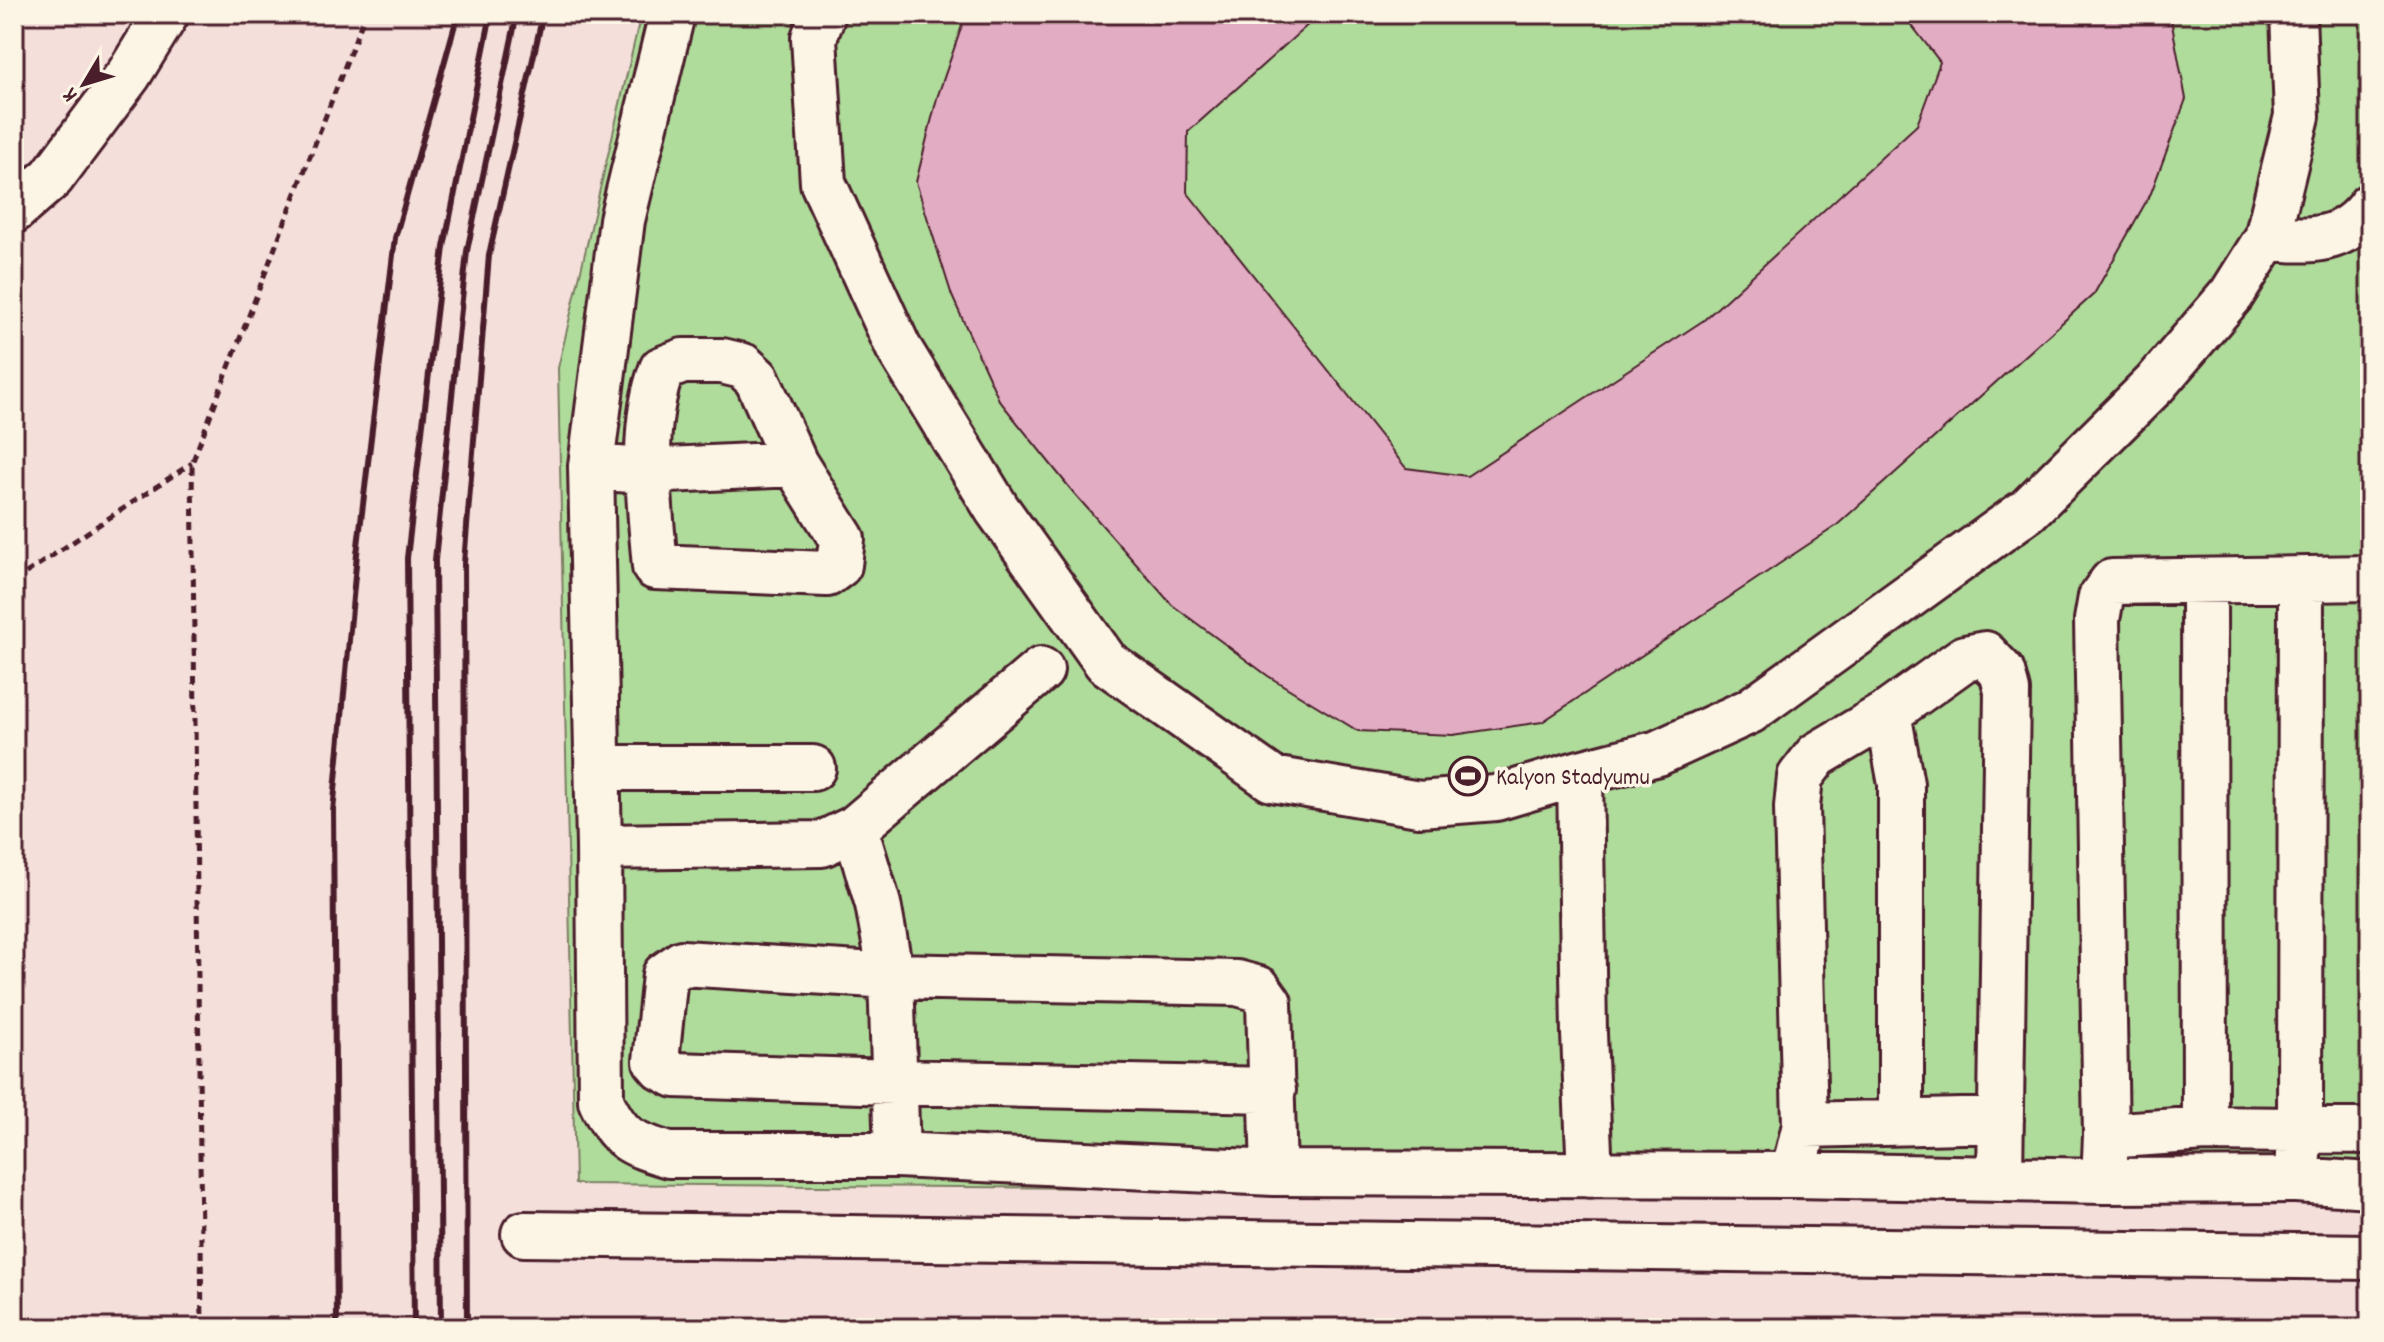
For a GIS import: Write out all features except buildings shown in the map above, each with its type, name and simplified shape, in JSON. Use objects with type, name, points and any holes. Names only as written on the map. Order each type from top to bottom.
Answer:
[{"type":"street","points":[[14,210],[52,177],[129,74],[166,14]]},
{"type":"street","points":[[672,14],[622,220],[591,466],[601,1101],[614,1129],[639,1146],[669,1155],[897,1155],[1274,1173],[2296,1180],[2370,1185]]},
{"type":"street","points":[[823,14],[814,38],[823,183],[898,347],[997,509],[1106,662],[1272,779],[1419,804],[1496,798],[1658,753],[1750,711],[2028,510],[2155,384],[2232,294],[2267,238],[2297,116],[2293,14]]},
{"type":"street","points":[[2267,238],[2305,241],[2334,237],[2370,206]]},
{"type":"street","points":[[683,361],[722,361],[743,366],[757,379],[795,464],[842,539],[839,565],[827,574],[655,567],[647,471],[655,387],[662,369],[683,361]]},
{"type":"street","points":[[591,466],[647,471],[795,464]]},
{"type":"street","points":[[2104,1181],[2106,1136],[2097,620],[2101,597],[2112,582],[2370,578]]},
{"type":"street","points":[[2296,1180],[2300,1130],[2301,581]]},
{"type":"street","points":[[2204,582],[2205,1129]]},
{"type":"street","points":[[1793,1175],[1805,1125],[1797,807],[1800,777],[1817,755],[1888,713],[1965,658],[1985,654],[2002,672],[2007,691],[2000,1177]]},
{"type":"street","points":[[599,847],[822,844],[855,828],[1041,670]]},
{"type":"street","points":[[1888,713],[1901,784],[1901,1121]]},
{"type":"street","points":[[597,768],[813,768]]},
{"type":"street","points":[[1580,773],[1590,1175]]},
{"type":"street","points":[[855,828],[878,904],[891,976],[897,1155]]},
{"type":"street","points":[[1273,1090],[675,1075],[656,1061],[665,975],[682,963],[891,976],[1237,983],[1259,989],[1269,1003],[1273,1090],[1274,1173]]},
{"type":"street","points":[[1805,1125],[2001,1120]]},
{"type":"street","points":[[2106,1136],[2205,1129],[2370,1131]]},
{"type":"street","points":[[524,1234],[2370,1257]]},
{"type":"path","points":[[202,1328],[192,463],[365,14]]},
{"type":"path","points":[[14,581],[192,463]]},
{"type":"green space","name":"Kalyon Stadyumu","points":[[641,14],[2370,14],[2370,1198],[575,1184],[558,368]]},
{"type":"railway","points":[[337,1328],[333,812],[357,554],[395,238],[458,14]]},
{"type":"railway","points":[[414,1328],[407,558],[444,247],[491,14]]},
{"type":"railway","points":[[441,1328],[435,560],[467,251],[517,14]]},
{"type":"railway","points":[[467,1328],[464,563],[489,255],[543,14]]},
{"type":"place","name":"Kalyon Stadyumu","points":[[1468,776]]}]
